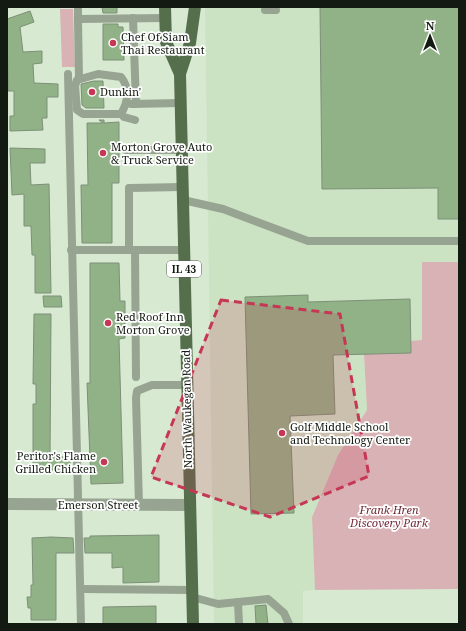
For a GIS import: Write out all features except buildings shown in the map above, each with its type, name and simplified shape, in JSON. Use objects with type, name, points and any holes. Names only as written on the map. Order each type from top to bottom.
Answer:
[{"type":"main road","name":"North Waukegan Road","points":[[193,624],[180,74],[190,43],[195,7]]},
{"type":"main road","name":"North Waukegan Road","points":[[165,12],[166,42],[180,74]]},
{"type":"street","name":"Emerson Street","points":[[7,504],[189,505]]},
{"type":"lane","points":[[78,7],[79,79],[75,86],[76,110],[83,114],[121,114],[124,117],[135,120]]},
{"type":"lane","points":[[265,10],[276,10]]},
{"type":"lane","points":[[78,20],[134,18],[165,12]]},
{"type":"lane","points":[[134,18],[136,104]]},
{"type":"lane","points":[[68,74],[71,250],[82,589],[81,624]]},
{"type":"lane","points":[[79,79],[98,74],[121,77],[126,83],[127,104],[121,114]]},
{"type":"lane","points":[[127,104],[181,103]]},
{"type":"lane","points":[[126,150],[182,150]]},
{"type":"lane","points":[[136,377],[129,188],[182,187]]},
{"type":"lane","points":[[183,200],[223,209],[308,241],[459,241]]},
{"type":"lane","points":[[71,250],[184,250]]},
{"type":"lane","points":[[139,505],[137,391],[152,385],[187,385]]},
{"type":"lane","points":[[82,589],[192,593],[218,604],[268,599],[284,613],[289,624]]},
{"type":"lane","points":[[238,602],[240,624]]},
{"type":"highlighted area","points":[[221,300],[340,314],[369,476],[270,517],[151,477]]},
{"type":"shaded area","points":[[205,7],[459,7],[459,262],[422,262],[422,340],[411,353],[364,354],[367,410],[338,455],[312,516],[315,590],[303,591],[303,624],[214,624]]},
{"type":"green space","points":[[60,9],[73,9],[75,67],[62,67]]},
{"type":"green space","name":"Frank Hren Discovery Park","points":[[422,262],[459,262],[459,589],[315,590],[312,517],[338,455],[367,410],[364,354],[411,353],[411,341],[422,340]]},
{"type":"place","name":"Chef Of Siam Thai Restaurant","points":[[113,43]]},
{"type":"place","name":"Dunkin'","points":[[92,92]]},
{"type":"place","name":"Morton Grove Auto & Truck Service","points":[[103,153]]},
{"type":"place","name":"Red Roof Inn Morton Grove","points":[[108,323]]},
{"type":"place","name":"Golf Middle School and Technology Center","points":[[282,433]]},
{"type":"place","name":"Peritor's Flame Grilled Chicken","points":[[104,462]]}]
